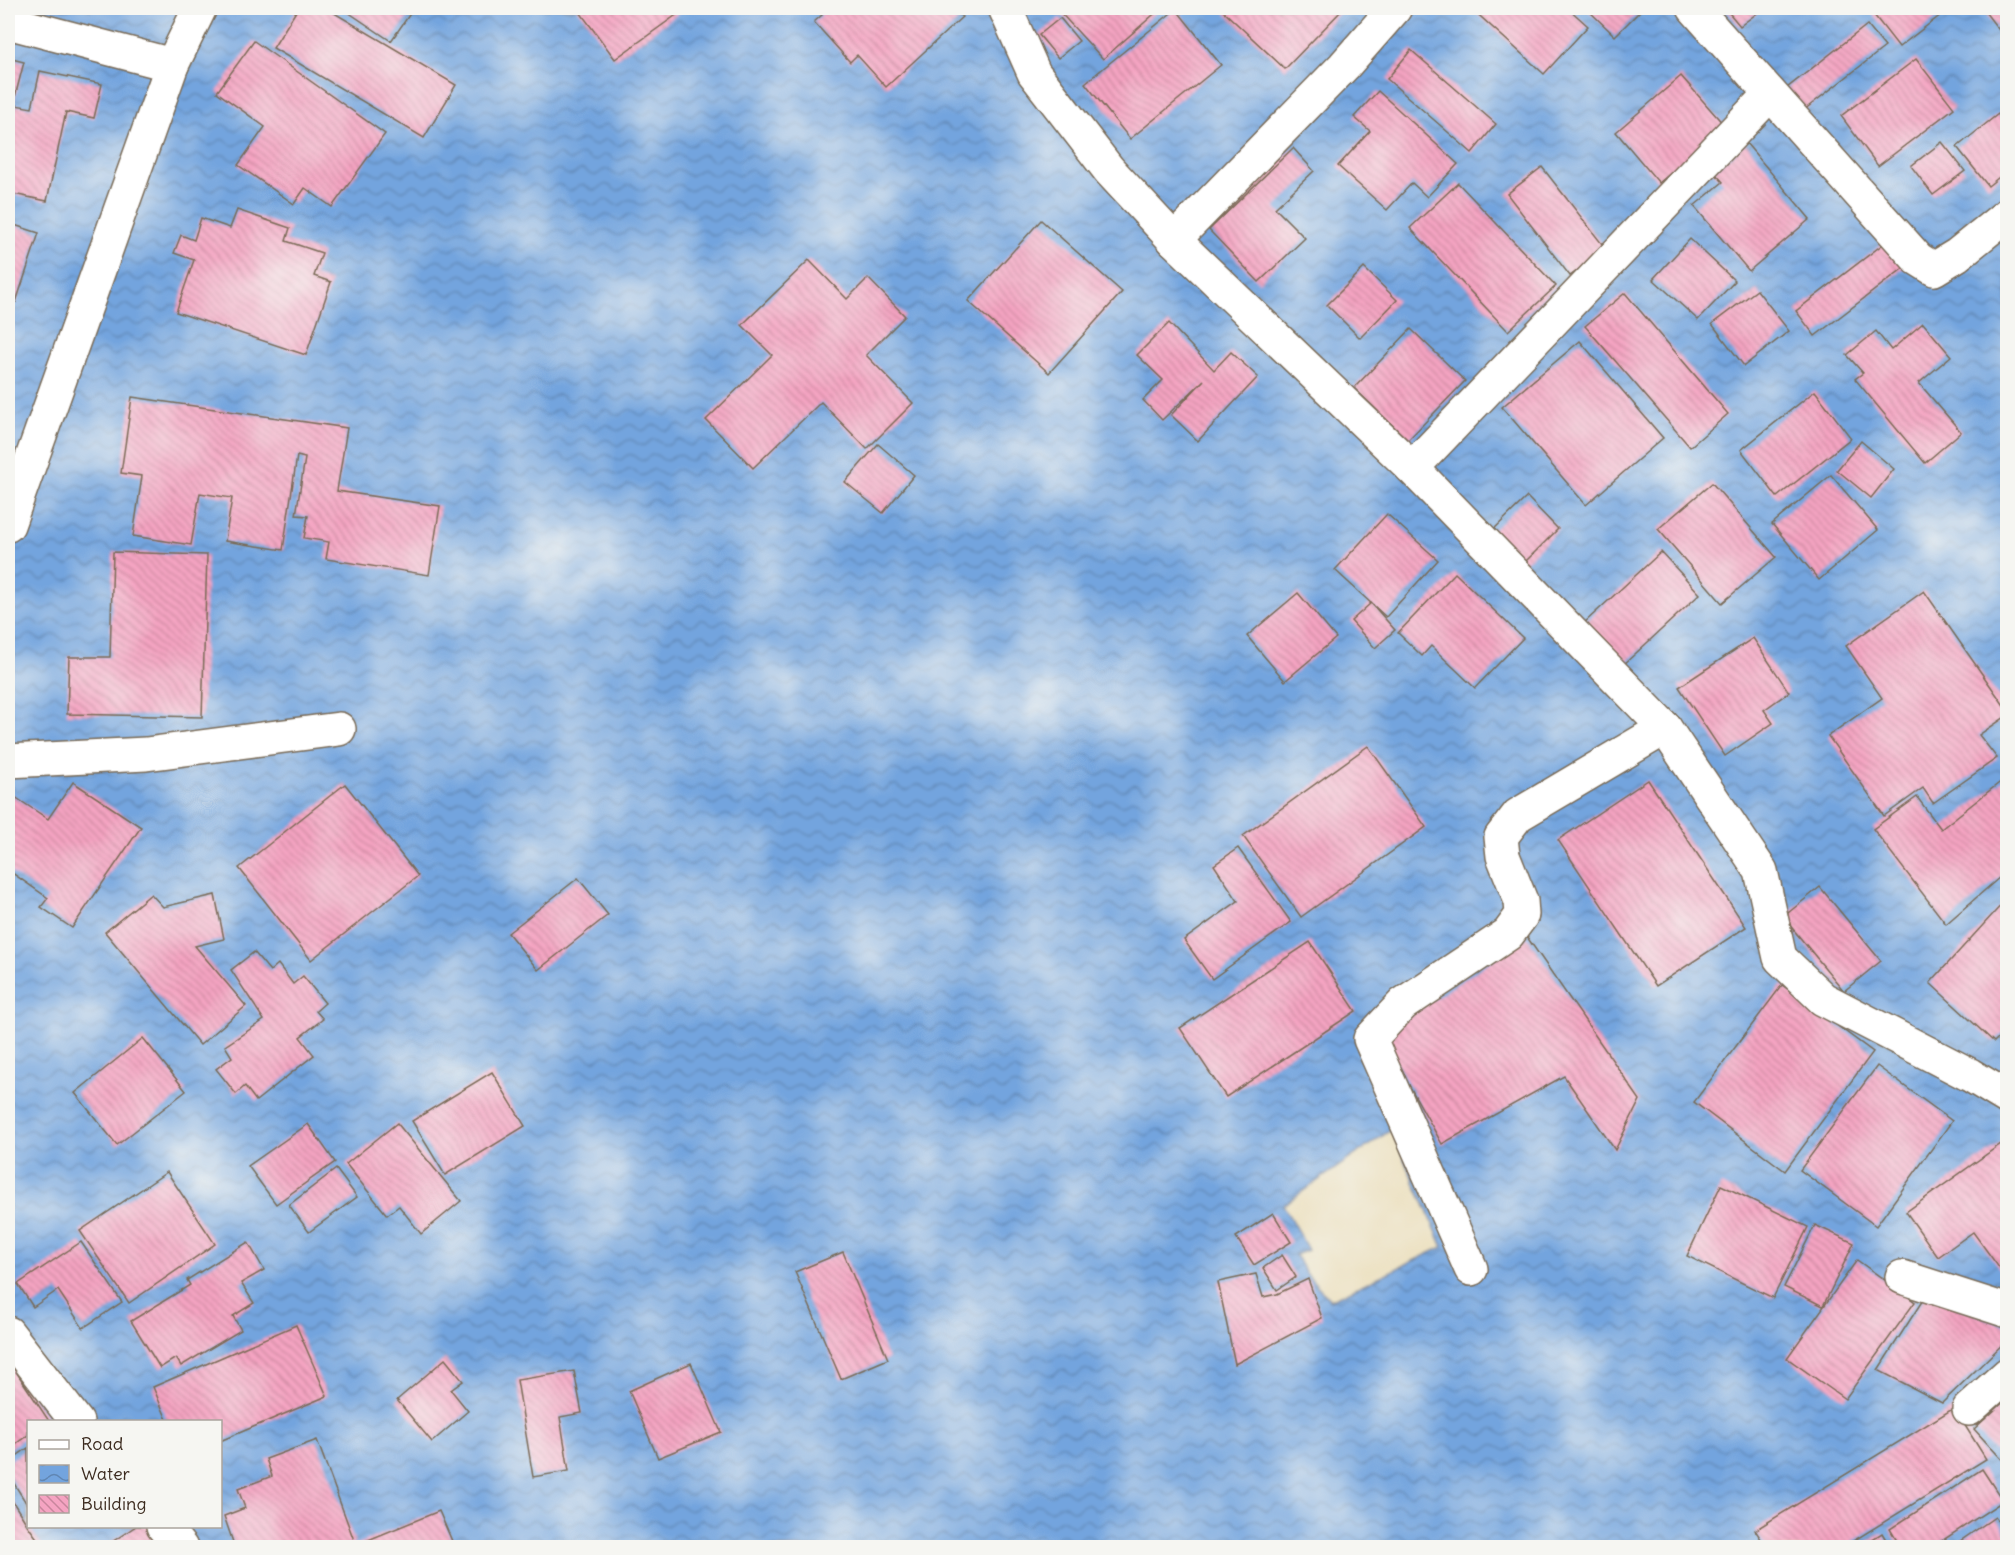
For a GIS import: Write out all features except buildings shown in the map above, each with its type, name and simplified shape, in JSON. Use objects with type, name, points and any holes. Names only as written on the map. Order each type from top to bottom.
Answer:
[{"type":"street","points":[[8,525],[172,65],[200,8]]},
{"type":"street","points":[[1005,8],[1034,73],[1109,170],[1174,240],[1412,468],[1665,728],[1761,871],[1780,958],[1823,999],[1970,1075],[2007,1098]]},
{"type":"street","points":[[1174,240],[1344,66],[1395,8]]},
{"type":"street","points":[[1694,8],[1918,259],[1934,269],[1957,255],[2007,214]]},
{"type":"street","points":[[8,22],[172,65]]},
{"type":"street","points":[[1412,468],[1770,94]]},
{"type":"street","points":[[1471,1269],[1370,1039],[1403,1004],[1508,934],[1522,915],[1521,901],[1503,856],[1500,837],[1518,815],[1665,728]]},
{"type":"street","points":[[8,761],[146,754],[339,729]]},
{"type":"street","points":[[1902,1277],[2007,1311]]},
{"type":"street","points":[[8,1333],[75,1420]]},
{"type":"street","points":[[1969,1409],[2007,1374]]},
{"type":"street","points":[[164,1528],[181,1548]]},
{"type":"water","points":[[8,8],[2007,8],[2007,1547],[8,1548]],"holes":[[[1391,1130],[1443,1247],[1330,1300],[1305,1272],[1295,1255],[1308,1250],[1283,1205]]]}]
